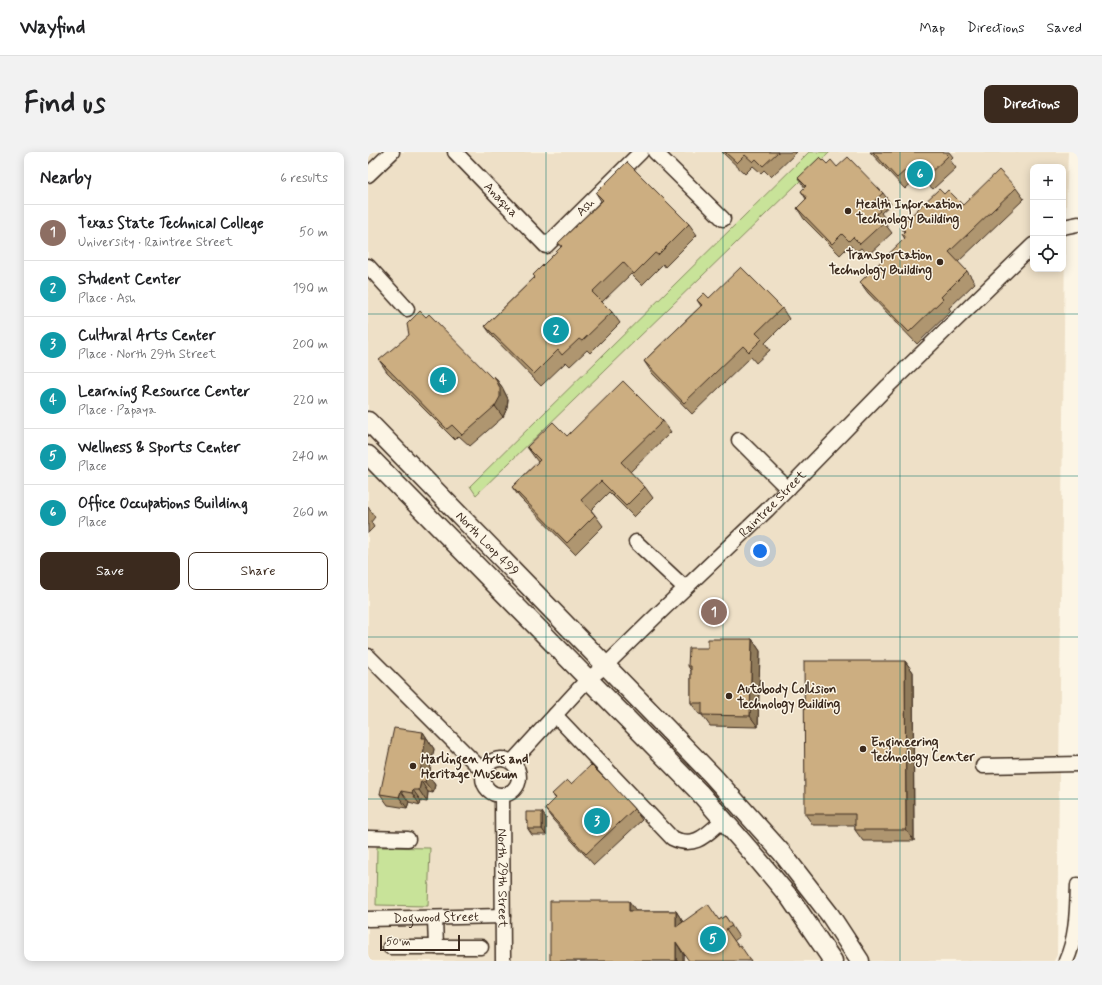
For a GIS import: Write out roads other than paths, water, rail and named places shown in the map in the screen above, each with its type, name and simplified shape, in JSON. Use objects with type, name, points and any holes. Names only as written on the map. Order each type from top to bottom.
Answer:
[{"type":"main road","name":"North Loop 499","points":[[368,421],[712,775],[782,853],[830,915],[860,961]]},
{"type":"main road","name":"North Loop 499","points":[[368,455],[587,680],[699,792],[790,898],[833,961]]},
{"type":"street","points":[[368,175],[392,152]]},
{"type":"street","name":"Anaqua","points":[[455,152],[546,246]]},
{"type":"street","name":"Ash","points":[[546,246],[641,152]]},
{"type":"street","points":[[655,152],[723,219]]},
{"type":"street","points":[[1066,226],[1078,224]]},
{"type":"street","name":"Raintree Street","points":[[512,762],[587,680],[605,666],[788,489],[888,386],[1030,248]]},
{"type":"street","points":[[368,266],[408,309]]},
{"type":"street","points":[[739,440],[788,489]]},
{"type":"street","points":[[636,542],[685,588]]},
{"type":"street","points":[[368,656],[483,771]]},
{"type":"street","points":[[555,715],[672,838],[680,842],[687,843],[696,841],[702,838],[723,820]]},
{"type":"street","points":[[495,759],[504,759],[512,762],[517,769],[519,778],[516,786],[510,792],[502,795],[493,793],[486,788],[483,780],[483,771],[488,764],[495,759]]},
{"type":"street","points":[[983,766],[1078,764]]},
{"type":"street","name":"North 29th Street","points":[[502,795],[503,961]]},
{"type":"street","points":[[368,838],[408,839]]},
{"type":"street","points":[[1066,961],[1076,926],[1078,884]]},
{"type":"street","name":"Dogwood Street","points":[[368,919],[503,916]]},
{"type":"street","points":[[435,918],[436,947]]},
{"type":"street","points":[[390,947],[481,947]]},
{"type":"place","name":"Office Occupations Building","points":[[920,174]]},
{"type":"place","name":"Health Information Technology Building","points":[[848,211]]},
{"type":"place","name":"Transportation Technology Building","points":[[940,262]]},
{"type":"place","name":"Student Center","points":[[556,330]]},
{"type":"place","name":"Learning Resource Center","points":[[443,380]]},
{"type":"place","name":"Texas State Technical College","points":[[714,612]]},
{"type":"place","name":"Autobody Collision Technology Building","points":[[729,696]]},
{"type":"place","name":"Engineering Technology Center","points":[[863,749]]},
{"type":"place","name":"Harlingen Arts and Heritage Museum","points":[[413,766]]},
{"type":"place","name":"Cultural Arts Center","points":[[597,821]]},
{"type":"place","name":"Wellness & Sports Center","points":[[713,939]]}]
